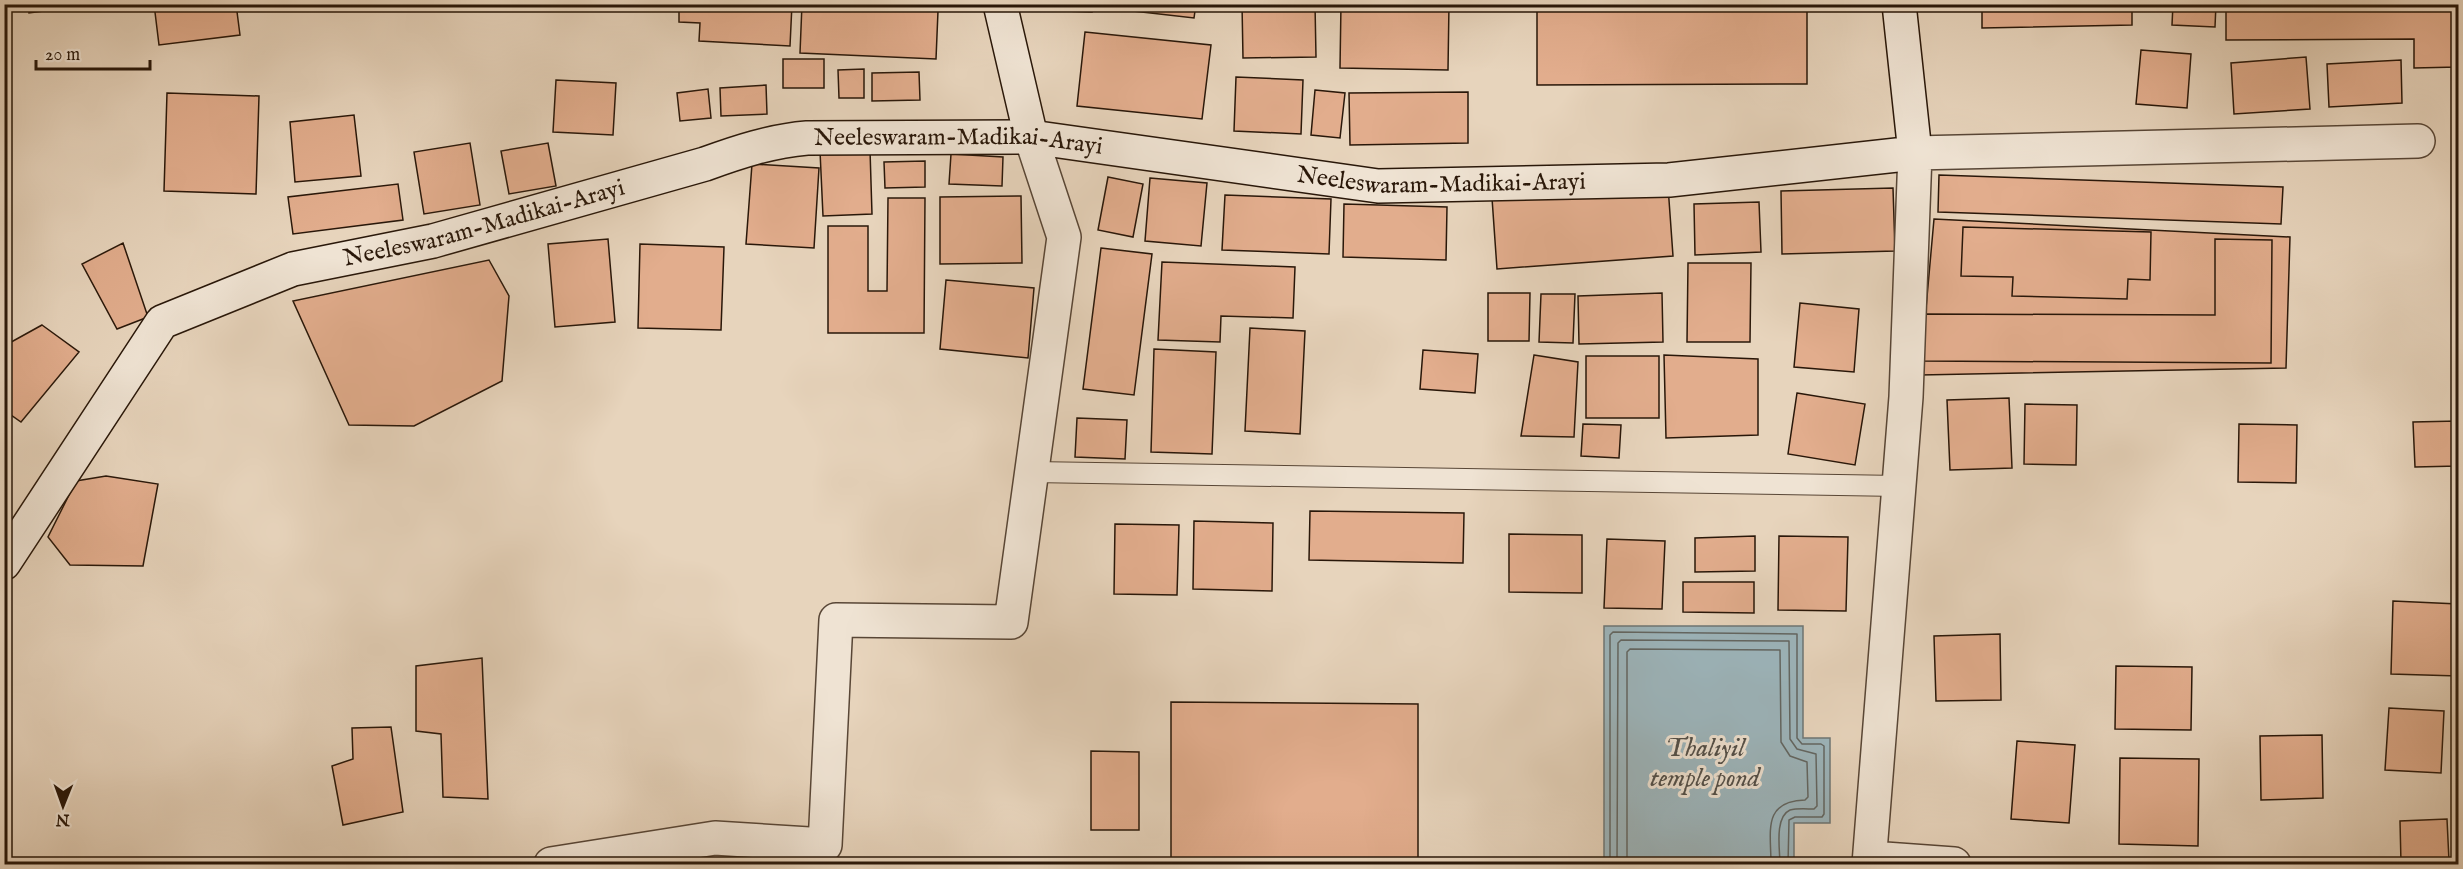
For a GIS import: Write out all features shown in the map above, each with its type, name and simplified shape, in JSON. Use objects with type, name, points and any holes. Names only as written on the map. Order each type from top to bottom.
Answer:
[{"type":"street","points":[[551,864],[825,845],[836,620],[1011,622],[1064,237],[1031,137],[1000,4]]},
{"type":"street","points":[[1899,4],[1915,153],[1906,397],[1870,861],[1954,864]]},
{"type":"street","name":"Neeleswaram-Madikai-Arayi","points":[[4,563],[162,322],[293,269],[433,241],[777,142],[807,138],[1031,137],[1378,186],[1669,180],[1915,153],[2418,141]]},
{"type":"lane","points":[[1032,472],[1899,486]]},
{"type":"water","name":"Thaliyil temple pond","points":[[1604,626],[1803,626],[1803,738],[1830,738],[1830,823],[1794,823],[1794,864],[1604,864]]},
{"type":"building","points":[[28,4],[98,4],[29,13]]},
{"type":"building","points":[[154,4],[236,4],[240,35],[159,45]]},
{"type":"building","points":[[679,4],[792,4],[790,46],[699,41],[700,23],[679,22]]},
{"type":"building","points":[[802,4],[938,11],[936,59],[800,53]]},
{"type":"building","points":[[1037,4],[1092,4],[1092,12],[1036,10]]},
{"type":"building","points":[[1107,4],[1196,4],[1194,18],[1107,8]]},
{"type":"building","points":[[1242,4],[1315,4],[1316,57],[1243,58]]},
{"type":"building","points":[[1341,4],[1449,4],[1448,70],[1340,68]]},
{"type":"building","points":[[1982,4],[2132,4],[2132,25],[1982,28]]},
{"type":"building","points":[[2173,4],[2216,4],[2215,27],[2172,25]]},
{"type":"building","points":[[2226,4],[2458,4],[2458,67],[2414,68],[2414,39],[2226,40]]},
{"type":"building","points":[[1807,5],[1807,84],[1537,85],[1537,6]]},
{"type":"building","points":[[1085,32],[1211,45],[1202,119],[1077,106]]},
{"type":"building","points":[[2141,50],[2191,54],[2187,108],[2136,104]]},
{"type":"building","points":[[2306,57],[2310,109],[2234,114],[2231,63]]},
{"type":"building","points":[[783,59],[824,59],[824,88],[783,88]]},
{"type":"building","points":[[2401,60],[2402,103],[2329,107],[2327,64]]},
{"type":"building","points":[[864,69],[864,98],[839,98],[838,70]]},
{"type":"building","points":[[919,72],[920,100],[872,101],[872,73]]},
{"type":"building","points":[[1236,77],[1303,80],[1301,134],[1234,131]]},
{"type":"building","points":[[556,80],[616,83],[613,135],[553,132]]},
{"type":"building","points":[[766,85],[767,114],[721,116],[720,88]]},
{"type":"building","points":[[708,89],[711,118],[680,121],[677,93]]},
{"type":"building","points":[[1315,90],[1345,93],[1340,138],[1311,135]]},
{"type":"building","points":[[1468,92],[1468,143],[1350,145],[1349,93]]},
{"type":"building","points":[[167,93],[259,96],[256,194],[164,191]]},
{"type":"building","points":[[354,115],[361,176],[295,182],[290,122]]},
{"type":"building","points":[[470,143],[480,205],[424,214],[414,152]]},
{"type":"building","points":[[548,143],[556,186],[509,194],[501,151]]},
{"type":"building","points":[[870,150],[872,214],[823,216],[820,151]]},
{"type":"building","points":[[951,154],[1003,157],[1002,186],[949,184]]},
{"type":"building","points":[[925,161],[925,187],[885,188],[884,162]]},
{"type":"building","points":[[752,164],[819,168],[814,248],[746,244]]},
{"type":"building","points":[[1939,175],[2283,187],[2281,224],[1938,212]]},
{"type":"building","points":[[1108,177],[1143,184],[1133,237],[1098,230]]},
{"type":"building","points":[[1150,178],[1207,183],[1201,246],[1145,241]]},
{"type":"building","points":[[398,184],[403,220],[293,234],[288,197]]},
{"type":"building","points":[[1668,186],[1673,256],[1497,269],[1492,198]]},
{"type":"building","points":[[1893,188],[1895,251],[1782,254],[1781,191]]},
{"type":"building","points":[[1225,195],[1331,199],[1329,254],[1222,250]]},
{"type":"building","points":[[1021,196],[1022,263],[940,264],[940,197]]},
{"type":"building","points":[[888,198],[925,198],[924,333],[828,333],[828,226],[868,226],[868,291],[887,291]]},
{"type":"building","points":[[1759,202],[1761,252],[1695,255],[1694,204]]},
{"type":"building","points":[[1344,204],[1447,207],[1446,260],[1343,257]]},
{"type":"building","points":[[1934,219],[2290,237],[2286,368],[1920,375]]},
{"type":"building","points":[[1963,227],[2151,232],[2150,280],[2128,279],[2127,299],[2012,296],[2013,277],[1961,276]]},
{"type":"building","points":[[608,239],[615,322],[555,327],[548,244]]},
{"type":"building","points":[[2215,239],[2272,240],[2271,363],[1924,361],[1925,314],[2215,315]]},
{"type":"building","points":[[123,243],[148,317],[117,329],[82,264]]},
{"type":"building","points":[[640,244],[724,247],[721,330],[638,328]]},
{"type":"building","points":[[1101,248],[1152,254],[1134,395],[1083,389]]},
{"type":"building","points":[[489,260],[509,296],[502,381],[414,426],[349,425],[293,301]]},
{"type":"building","points":[[1162,262],[1295,267],[1293,318],[1221,316],[1220,342],[1158,340]]},
{"type":"building","points":[[1688,263],[1751,263],[1750,342],[1687,342]]},
{"type":"building","points":[[946,280],[1034,288],[1028,358],[940,349]]},
{"type":"building","points":[[1488,293],[1530,293],[1529,341],[1488,341]]},
{"type":"building","points":[[1662,293],[1663,342],[1579,344],[1578,296]]},
{"type":"building","points":[[1541,294],[1575,294],[1573,343],[1539,342]]},
{"type":"building","points":[[1800,303],[1859,309],[1854,372],[1794,367]]},
{"type":"building","points":[[42,325],[79,352],[21,422],[4,410],[4,346]]},
{"type":"building","points":[[1250,328],[1305,331],[1300,434],[1245,431]]},
{"type":"building","points":[[1154,349],[1216,352],[1212,454],[1151,452]]},
{"type":"building","points":[[1423,350],[1478,354],[1475,393],[1420,389]]},
{"type":"building","points":[[1534,355],[1578,362],[1574,437],[1521,436]]},
{"type":"building","points":[[1664,355],[1758,359],[1758,435],[1666,438]]},
{"type":"building","points":[[1586,356],[1659,356],[1659,418],[1586,418]]},
{"type":"building","points":[[1797,393],[1865,404],[1855,465],[1788,454]]},
{"type":"building","points":[[2009,398],[2012,468],[1950,470],[1947,400]]},
{"type":"building","points":[[2025,404],[2077,405],[2076,465],[2024,464]]},
{"type":"building","points":[[1077,418],[1127,420],[1125,459],[1075,457]]},
{"type":"building","points":[[2458,421],[2458,466],[2415,467],[2413,422]]},
{"type":"building","points":[[1583,424],[1621,425],[1619,458],[1581,456]]},
{"type":"building","points":[[2239,424],[2297,425],[2296,483],[2238,482]]},
{"type":"building","points":[[106,476],[158,484],[143,566],[70,565],[48,537],[76,481]]},
{"type":"building","points":[[1310,511],[1464,513],[1463,563],[1309,560]]},
{"type":"building","points":[[1194,521],[1273,523],[1272,591],[1193,589]]},
{"type":"building","points":[[1115,524],[1179,525],[1177,595],[1114,594]]},
{"type":"building","points":[[1509,534],[1582,535],[1582,593],[1509,592]]},
{"type":"building","points":[[1755,536],[1755,571],[1695,572],[1695,538]]},
{"type":"building","points":[[1779,536],[1848,537],[1846,611],[1778,610]]},
{"type":"building","points":[[1607,539],[1665,541],[1662,609],[1604,608]]},
{"type":"building","points":[[1683,582],[1754,582],[1754,613],[1683,612]]},
{"type":"building","points":[[2393,601],[2458,604],[2458,676],[2391,674]]},
{"type":"building","points":[[2000,634],[2001,700],[1936,701],[1934,636]]},
{"type":"building","points":[[482,658],[488,799],[443,797],[441,734],[416,731],[416,666]]},
{"type":"building","points":[[2116,666],[2192,667],[2191,730],[2115,729]]},
{"type":"building","points":[[1171,702],[1418,704],[1418,864],[1171,864]]},
{"type":"building","points":[[2389,708],[2444,711],[2441,773],[2385,770]]},
{"type":"building","points":[[391,727],[403,812],[343,825],[332,766],[353,759],[352,728]]},
{"type":"building","points":[[2322,735],[2323,798],[2261,800],[2260,736]]},
{"type":"building","points":[[2017,741],[2075,745],[2069,823],[2011,819]]},
{"type":"building","points":[[1091,751],[1139,752],[1139,830],[1091,830]]},
{"type":"building","points":[[2120,758],[2199,759],[2198,846],[2119,844]]},
{"type":"building","points":[[2447,819],[2449,861],[2401,863],[2400,821]]},
{"type":"building","points":[[730,862],[763,864],[730,864]]}]
